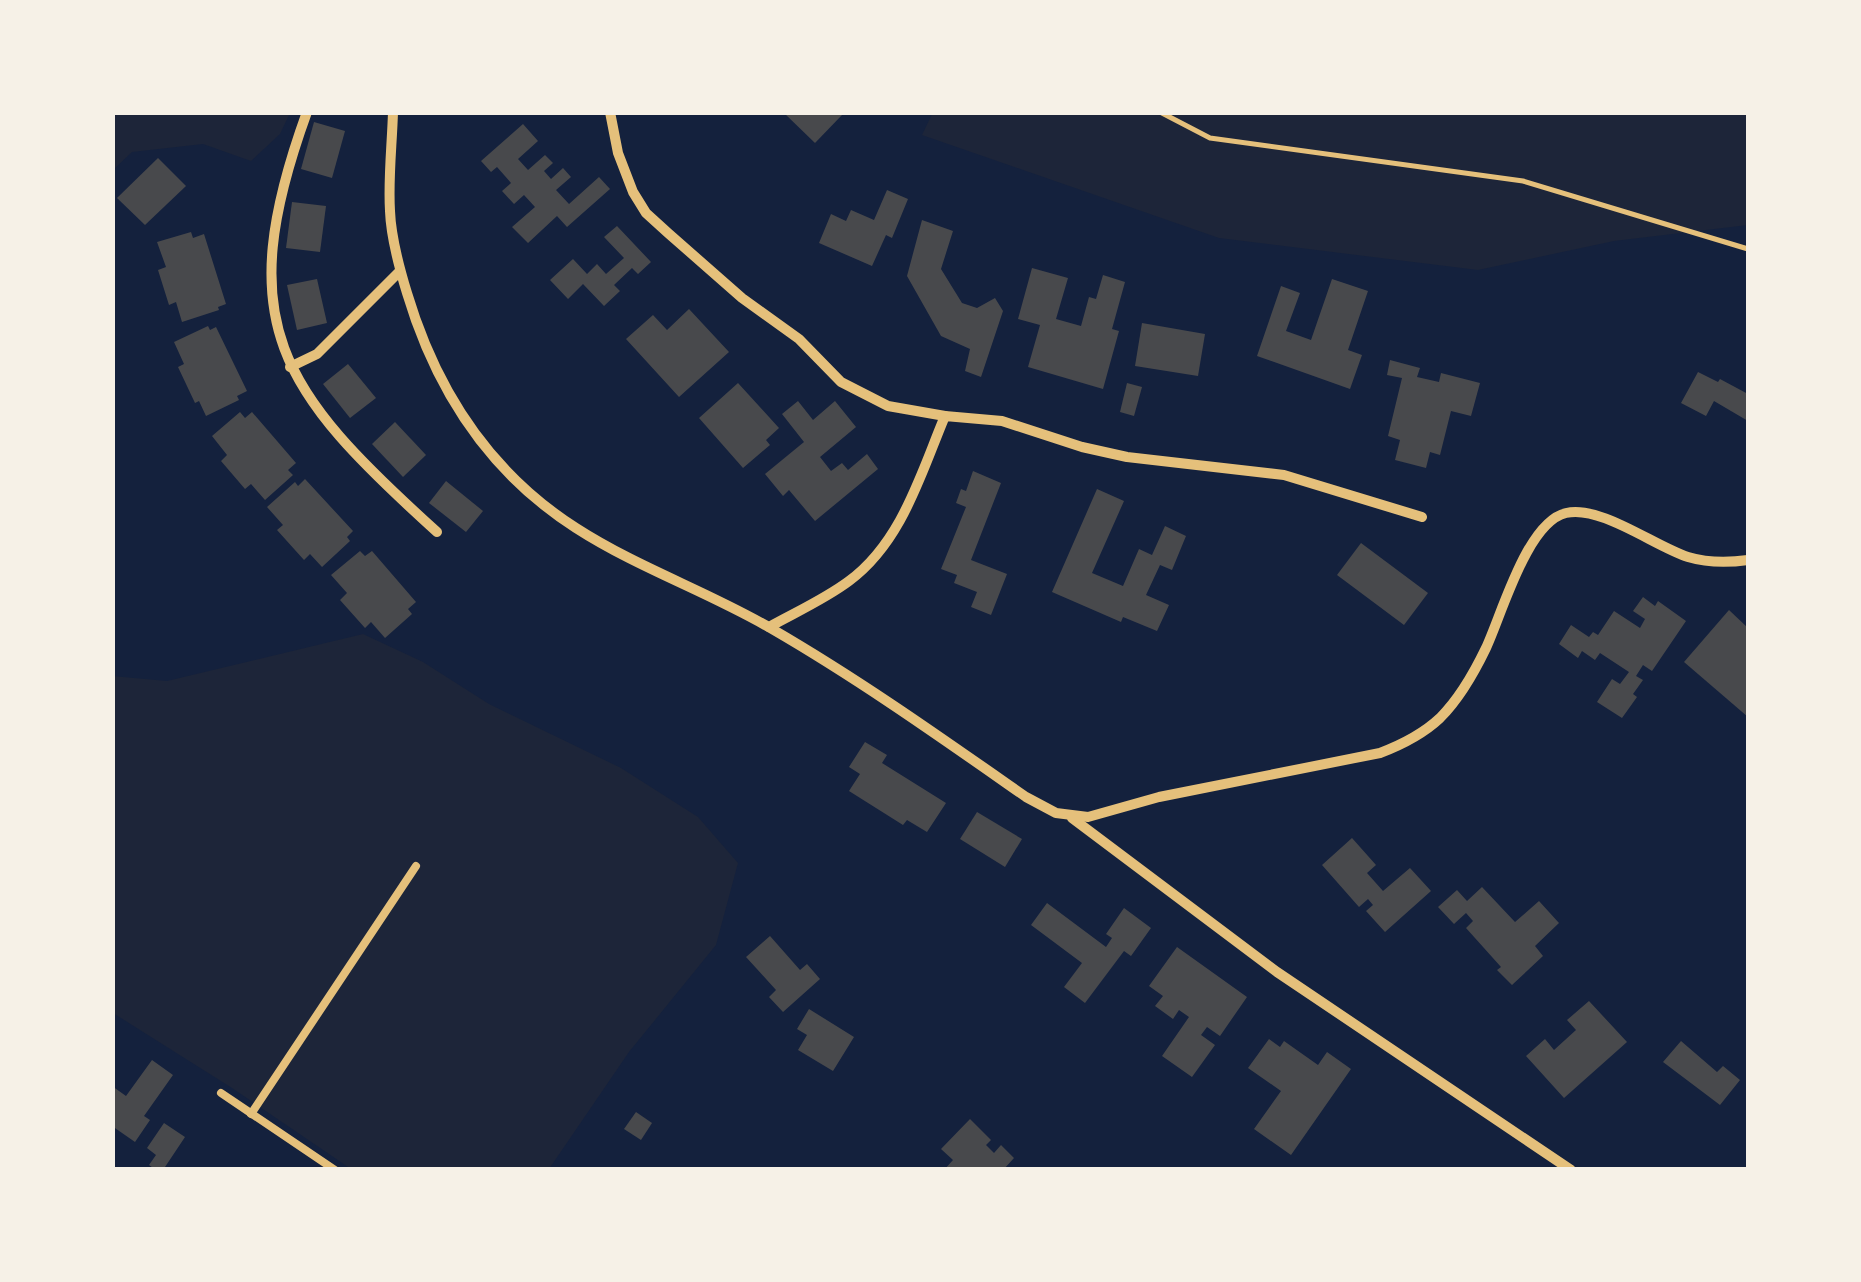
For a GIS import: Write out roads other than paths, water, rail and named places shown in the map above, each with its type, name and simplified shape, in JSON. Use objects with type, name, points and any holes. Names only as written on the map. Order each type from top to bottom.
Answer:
[{"type":"street","points":[[307,112],[291,155],[272,235],[274,320],[290,367],[312,404],[356,455],[437,532]]},
{"type":"street","points":[[393,112],[390,211],[400,271],[433,367],[459,412],[492,456],[533,497],[590,536],[769,627],[854,678],[1026,797],[1071,817],[1277,972],[1571,1170]]},
{"type":"street","points":[[610,112],[618,153],[646,213],[742,298],[799,339],[840,382],[888,406],[1002,421],[1082,448],[1127,457],[1284,475],[1422,517]]},
{"type":"street","points":[[290,367],[317,354],[400,271]]},
{"type":"street","points":[[769,627],[848,582],[871,560],[904,513],[944,416]]},
{"type":"street","points":[[1071,817],[1106,814],[1159,797],[1380,753],[1426,729],[1452,705],[1471,676],[1529,547],[1560,514],[1594,516],[1669,550],[1707,562],[1748,560]]},
{"type":"lane","points":[[250,1114],[416,866]]},
{"type":"lane","points":[[221,1093],[335,1170]]}]
